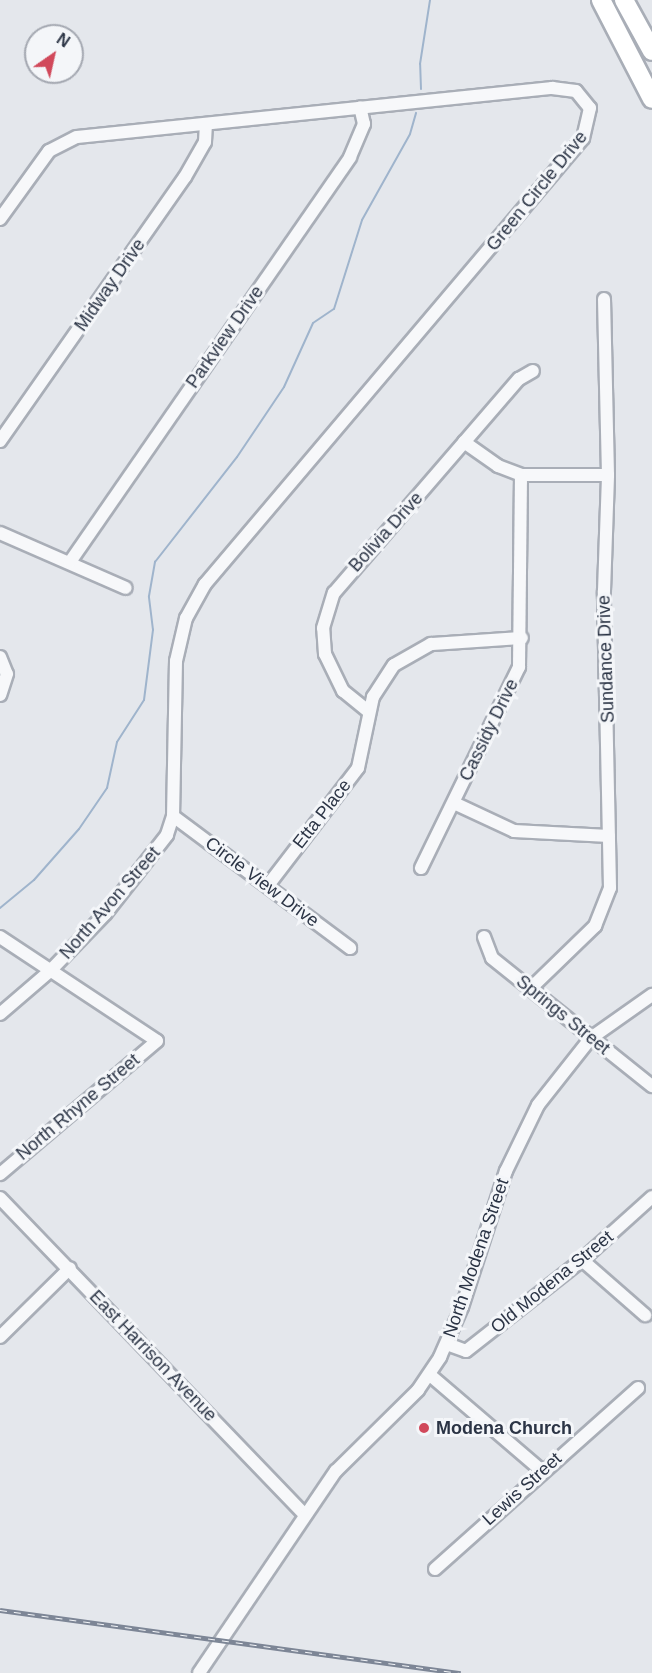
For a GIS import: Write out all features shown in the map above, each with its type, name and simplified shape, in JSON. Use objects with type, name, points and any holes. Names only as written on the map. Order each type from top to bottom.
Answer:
[{"type":"highway","points":[[601,0],[652,99]]},
{"type":"highway","points":[[624,0],[652,51]]},
{"type":"street","name":"Green Circle Drive","points":[[0,219],[35,167],[61,142],[77,137],[566,87],[585,99],[590,118],[589,128],[576,146],[205,584],[184,626]]},
{"type":"street","name":"Parkview Drive","points":[[70,562],[350,157],[364,124],[360,107]]},
{"type":"street","name":"Midway Drive","points":[[0,441],[185,177],[205,142],[206,124]]},
{"type":"street","name":"Sundance Drive","points":[[530,988],[595,926],[610,888],[603,591],[608,475],[604,298]]},
{"type":"street","name":"Bolivia Drive","points":[[368,711],[343,691],[332,673],[323,641],[325,612],[346,577],[519,379],[533,371]]},
{"type":"street","points":[[464,442],[498,466],[521,475],[608,475]]},
{"type":"street","name":"Cassidy Drive","points":[[421,868],[519,667],[522,638],[521,475]]},
{"type":"street","points":[[0,532],[126,588]]},
{"type":"street","name":"North Avon Street","points":[[0,1014],[50,971],[147,865],[167,835],[173,816],[176,661],[184,626]]},
{"type":"street","name":"Etta Place","points":[[269,884],[358,768],[365,747],[368,711],[378,684],[394,665],[415,651],[438,643],[522,638]]},
{"type":"street","points":[[0,657],[7,674],[0,694]]},
{"type":"street","points":[[454,803],[514,831],[609,836]]},
{"type":"street","name":"Circle View Drive","points":[[173,816],[269,884],[350,948]]},
{"type":"street","name":"Springs Street","points":[[484,937],[492,958],[652,1086]]},
{"type":"street","points":[[0,938],[50,971]]},
{"type":"street","name":"North Rhyne Street","points":[[0,1174],[157,1041],[50,971]]},
{"type":"street","name":"North Modena Street","points":[[199,1673],[305,1515],[350,1454],[403,1406],[430,1375],[447,1344],[519,1140],[538,1105],[591,1038],[652,995]]},
{"type":"street","name":"Old Modena Street","points":[[447,1344],[466,1351],[582,1260],[652,1197]]},
{"type":"street","name":"East Harrison Avenue","points":[[0,1198],[305,1515]]},
{"type":"street","points":[[582,1260],[645,1315]]},
{"type":"street","points":[[0,1337],[69,1268]]},
{"type":"street","points":[[430,1375],[542,1471]]},
{"type":"street","name":"Lewis Street","points":[[435,1569],[542,1471],[638,1388]]},
{"type":"waterway","points":[[421,89],[420,64],[430,0]]},
{"type":"waterway","points":[[0,908],[34,880],[79,829],[107,788],[117,742],[144,700],[153,630],[149,596],[155,562],[237,457],[284,387],[313,323],[334,309],[362,220],[410,134],[416,113]]},
{"type":"railway","points":[[0,1610],[461,1673]]},
{"type":"place","name":"Modena Church","points":[[424,1428]]}]
